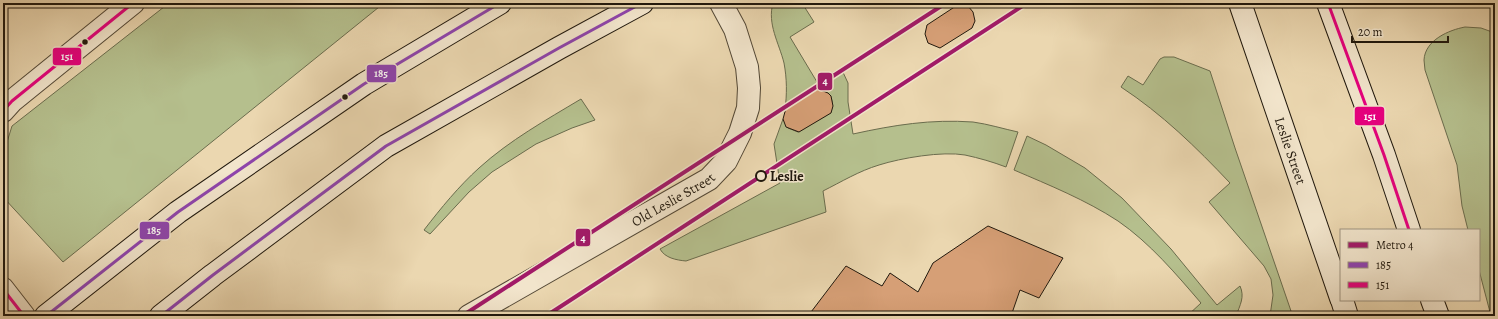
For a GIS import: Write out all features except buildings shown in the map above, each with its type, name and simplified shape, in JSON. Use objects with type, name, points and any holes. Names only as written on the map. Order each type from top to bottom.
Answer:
[{"type":"main road","points":[[3,111],[12,101],[133,3]]},
{"type":"main road","points":[[46,316],[178,212],[364,84],[500,3]]},
{"type":"main road","points":[[161,316],[213,275],[386,146],[642,3]]},
{"type":"main road","name":"Old Leslie Street","points":[[469,316],[708,179],[726,161],[740,133],[748,108],[749,88],[747,67],[735,29],[721,3]]},
{"type":"main road","name":"Leslie Street","points":[[1240,3],[1340,296]]},
{"type":"main road","points":[[1328,3],[1384,155],[1409,229]]},
{"type":"main road","points":[[3,290],[24,316]]},
{"type":"main road","name":"Leslie Street","points":[[1342,301],[1347,316]]},
{"type":"main road","points":[[1432,301],[1438,316]]},
{"type":"green space","points":[[169,3],[384,3],[63,262],[3,197],[3,155],[12,126]]},
{"type":"green space","points":[[773,3],[802,3],[814,22],[790,37],[817,82],[841,68],[848,83],[848,102],[853,134],[898,125],[927,122],[957,121],[984,124],[1018,132],[1006,167],[975,157],[956,154],[922,156],[888,162],[864,170],[823,191],[826,212],[686,261],[665,255],[660,249],[780,183],[774,144],[783,119],[788,128],[798,132],[830,113],[832,109],[832,101],[828,94],[821,90],[816,90],[785,110],[786,75],[771,18]]},
{"type":"green space","points":[[1465,27],[1481,28],[1495,33],[1495,316],[1491,316],[1480,274],[1480,229],[1468,229],[1462,206],[1457,165],[1425,70],[1425,53],[1429,47],[1439,37]]},
{"type":"green space","points":[[1164,57],[1174,57],[1210,71],[1291,311],[1278,316],[1270,316],[1273,295],[1271,279],[1264,266],[1209,202],[1230,183],[1165,120],[1151,108],[1121,87],[1128,76],[1143,85],[1160,59]]},
{"type":"green space","points":[[581,99],[595,120],[572,128],[536,144],[492,172],[469,192],[430,234],[424,230],[457,190],[491,158],[528,131]]},
{"type":"green space","points":[[1027,136],[1046,145],[1085,168],[1122,198],[1171,249],[1217,305],[1240,286],[1242,297],[1236,316],[1187,316],[1201,303],[1162,259],[1141,239],[1106,213],[1067,193],[1014,170]]},
{"type":"metro line","name":"4","points":[[462,316],[946,3]]},
{"type":"metro line","name":"4","points":[[546,316],[1027,3]]},
{"type":"transit line","name":"151","points":[[3,111],[12,101],[133,3]]},
{"type":"transit line","name":"185","points":[[46,316],[178,212],[364,84],[500,3]]},
{"type":"transit line","name":"185","points":[[161,316],[213,275],[386,146],[642,3]]},
{"type":"transit line","name":"151","points":[[1328,3],[1384,155],[1409,229]]},
{"type":"transit line","name":"151","points":[[3,289],[24,316]]},
{"type":"place","name":"Leslie","points":[[761,176]]}]
